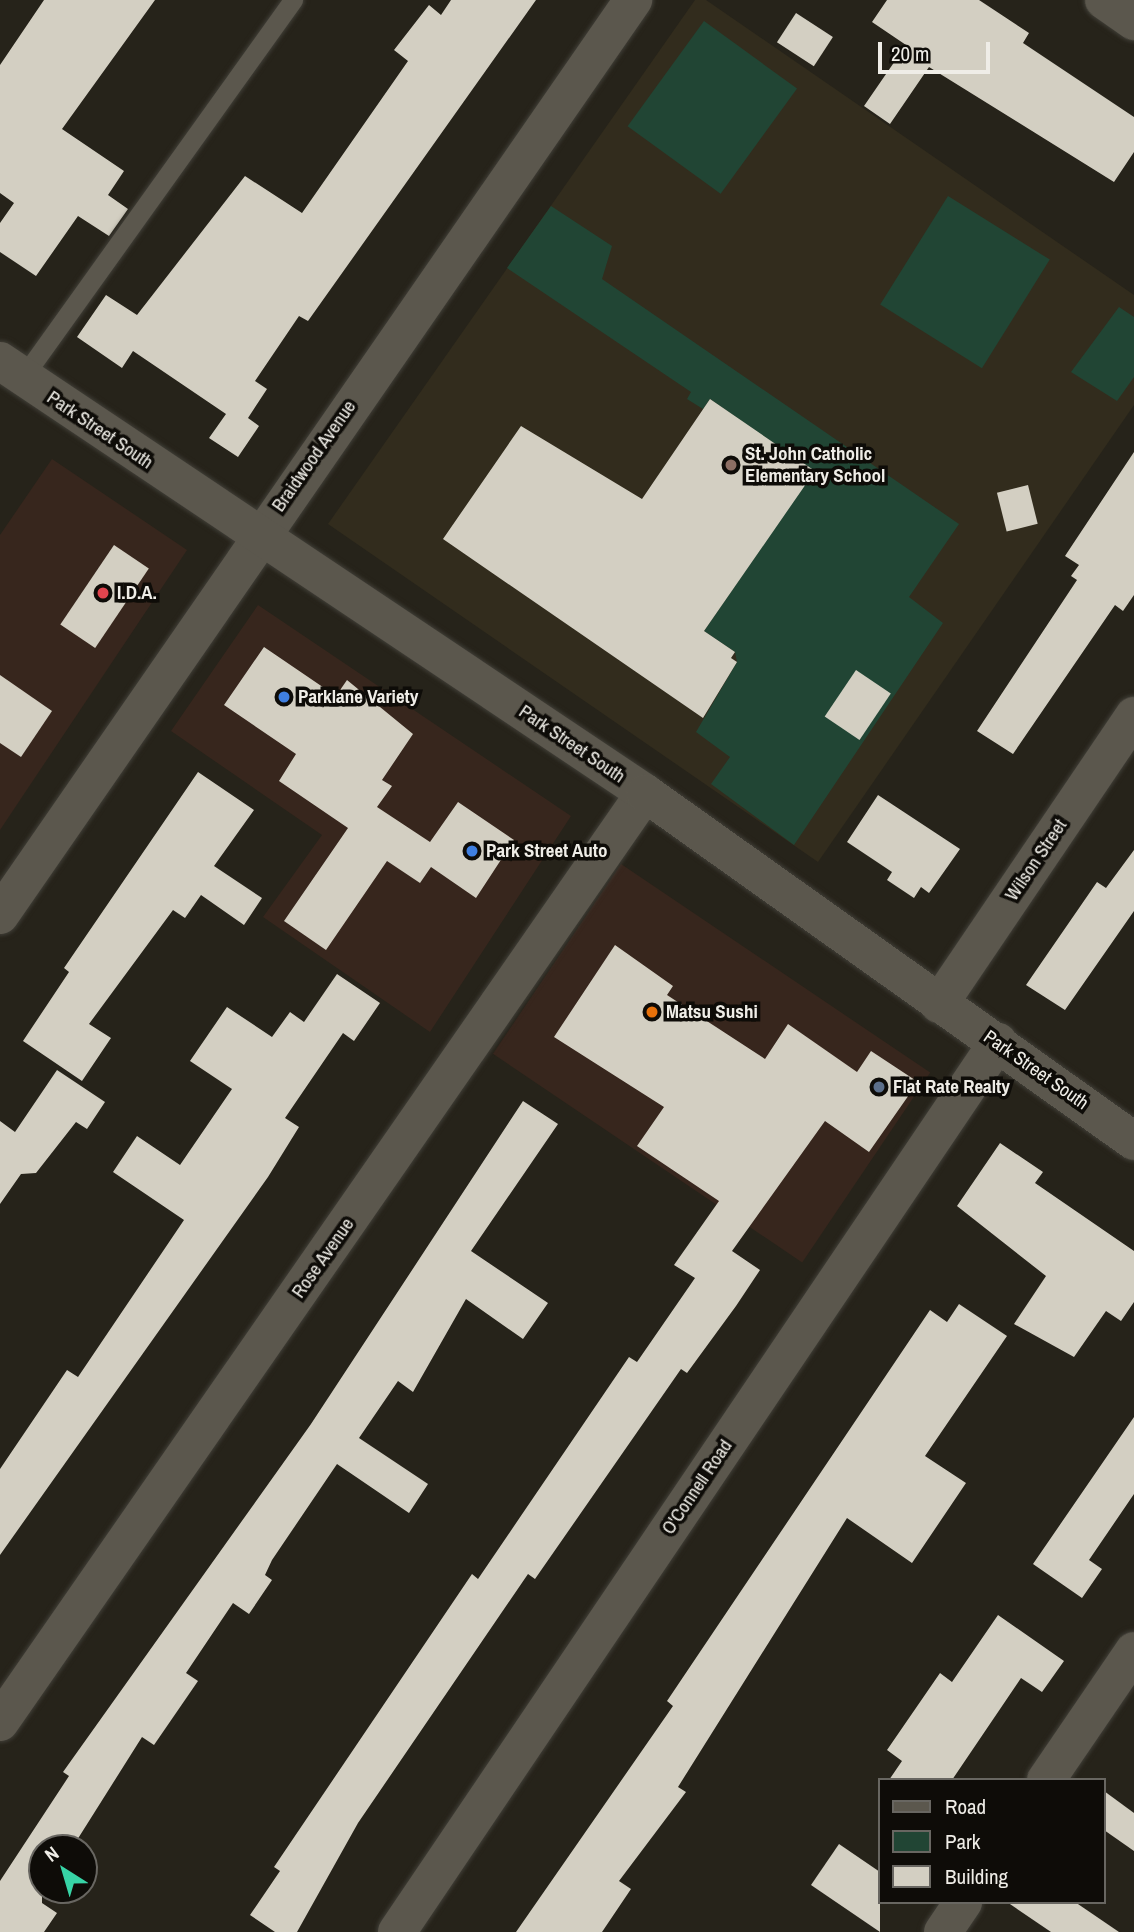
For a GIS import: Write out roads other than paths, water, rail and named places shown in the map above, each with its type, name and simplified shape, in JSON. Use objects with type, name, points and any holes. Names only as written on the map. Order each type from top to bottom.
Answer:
[{"type":"street","name":"Braidwood Avenue","points":[[0,915],[633,0]]},
{"type":"street","points":[[1104,0],[1134,21]]},
{"type":"street","name":"Park Street South","points":[[12,369],[259,537],[645,793],[1134,1141]]},
{"type":"street","name":"Wilson Street","points":[[939,1004],[1134,716]]},
{"type":"street","name":"Rose Avenue","points":[[0,1722],[645,793]]},
{"type":"street","name":"O'Connell Road","points":[[397,1932],[998,1042]]},
{"type":"street","points":[[1047,1778],[1134,1651]]},
{"type":"street","points":[[943,1932],[962,1904]]},
{"type":"lane","points":[[12,369],[293,0]]},
{"type":"place","name":"St. John Catholic Elementary School","points":[[731,465]]},
{"type":"place","name":"I.D.A.","points":[[103,593]]},
{"type":"place","name":"Parklane Variety","points":[[284,697]]},
{"type":"place","name":"Park Street Auto","points":[[472,851]]},
{"type":"place","name":"Matsu Sushi","points":[[652,1012]]},
{"type":"place","name":"Flat Rate Realty","points":[[879,1087]]}]
